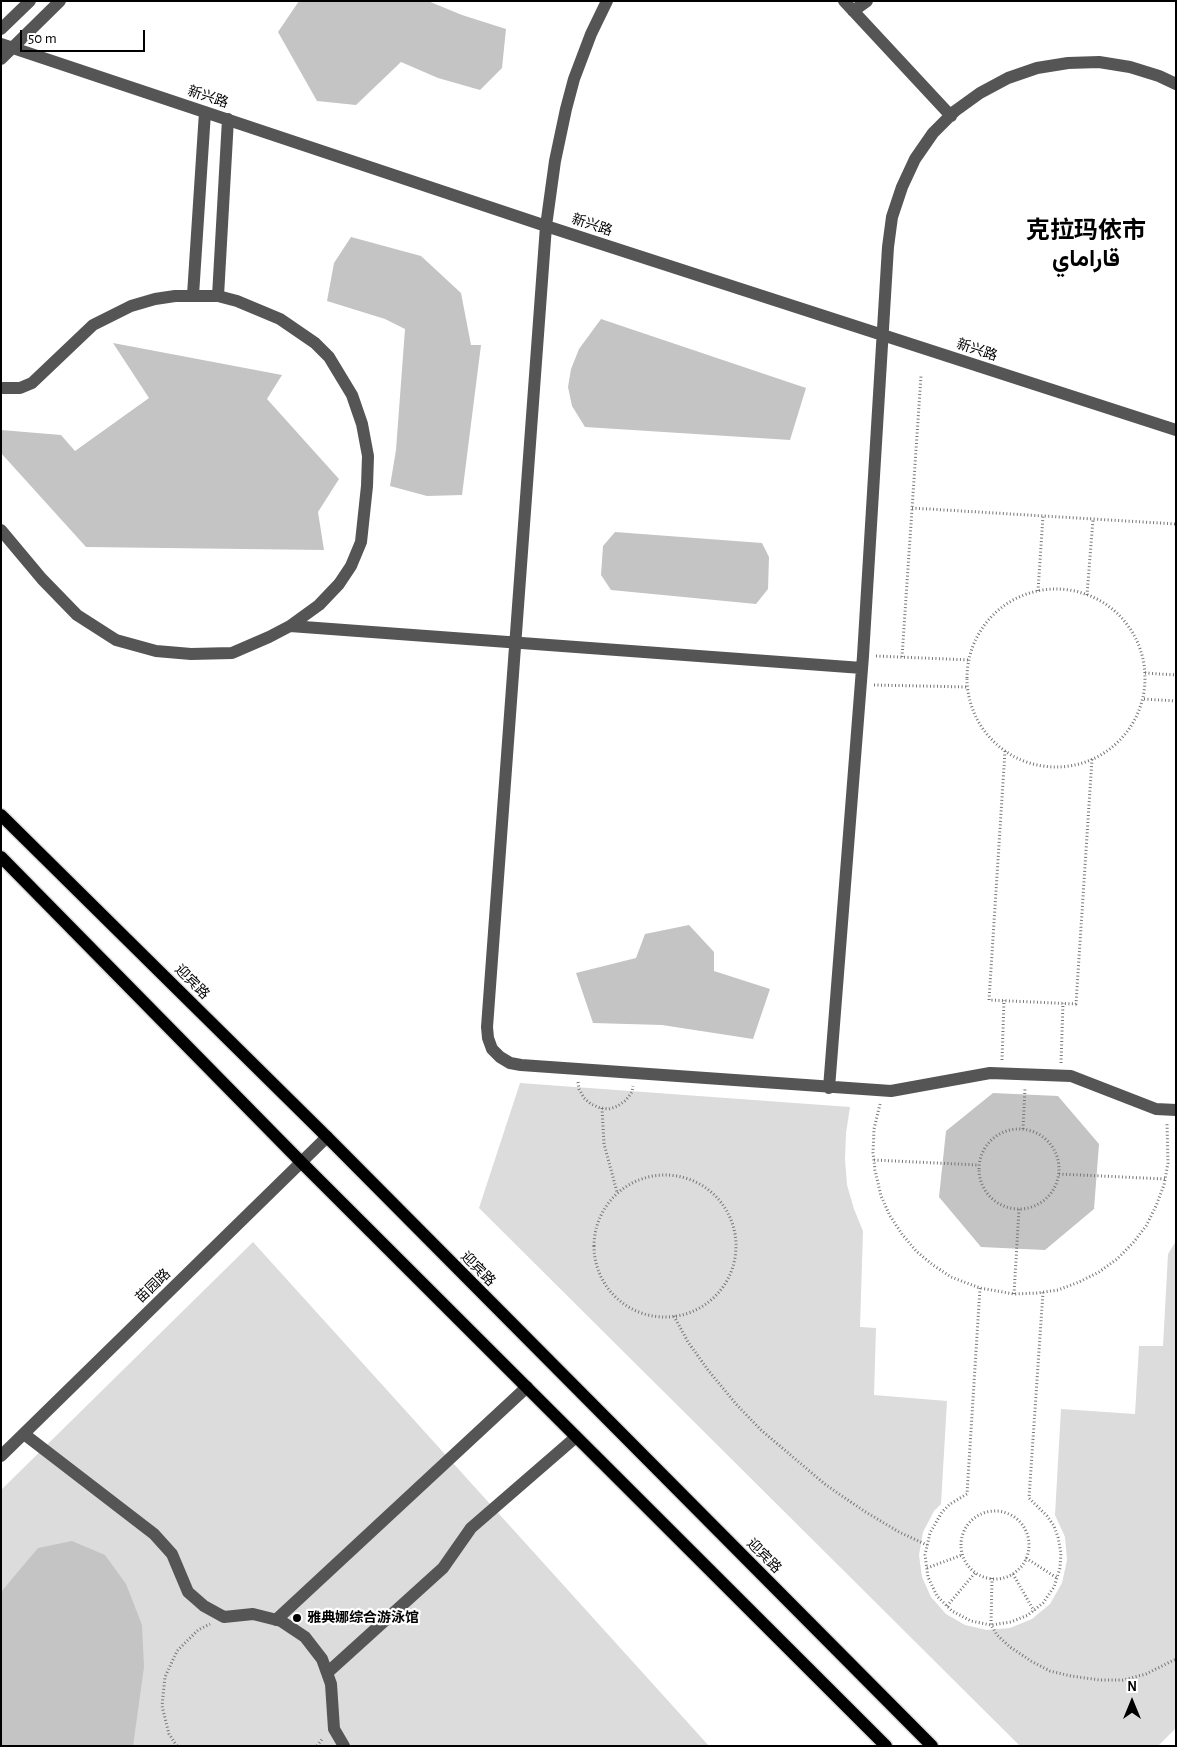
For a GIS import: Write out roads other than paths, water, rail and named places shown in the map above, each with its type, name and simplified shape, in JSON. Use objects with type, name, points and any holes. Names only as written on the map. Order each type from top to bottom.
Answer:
[{"type":"main road","name":"迎宾路","points":[[1,815],[326,1137],[932,1746]]},
{"type":"main road","points":[[1,857],[301,1162],[886,1746]]},
{"type":"street","points":[[1,29],[30,1]]},
{"type":"street","points":[[1,59],[7,46],[60,1]]},
{"type":"street","points":[[607,1],[591,34],[574,79],[555,161],[546,226],[486,1027],[488,1038],[496,1053],[510,1063],[882,1091],[990,1073],[1071,1076],[1156,1109],[1171,1109]]},
{"type":"street","points":[[868,1],[849,6],[951,116]]},
{"type":"street","name":"新兴路","points":[[7,46],[546,226],[1176,430]]},
{"type":"street","points":[[829,1088],[862,662],[888,247],[892,217],[899,194],[915,159],[934,134],[951,116],[980,93],[1008,78],[1038,68],[1068,63],[1099,62],[1130,67],[1160,76],[1176,84]]},
{"type":"street","points":[[193,295],[205,112]]},
{"type":"street","points":[[218,296],[228,119]]},
{"type":"street","points":[[1,388],[20,388],[32,384],[93,325],[132,306],[155,299],[193,295],[218,296],[237,301],[280,319],[315,343],[329,357],[352,395],[362,424],[368,456],[361,542],[351,566],[339,584],[318,605],[290,626],[232,653],[191,654],[156,651],[116,640],[77,615],[42,579],[1,530]]},
{"type":"street","points":[[290,626],[862,662]]},
{"type":"street","name":"苗园路","points":[[1,1456],[326,1137]]},
{"type":"street","points":[[276,1620],[527,1387]]},
{"type":"street","points":[[24,1434],[154,1534],[172,1554],[188,1592],[204,1606],[224,1618],[252,1614],[281,1621],[305,1637],[322,1658],[331,1684],[334,1729],[344,1746]]},
{"type":"street","points":[[327,1673],[442,1568],[471,1528],[576,1437]]},
{"type":"place","name":"雅典娜综合游泳馆","points":[[297,1618]]},
{"type":"district","name":"克拉玛依市 قاراماي","points":[[1086,245]]}]
